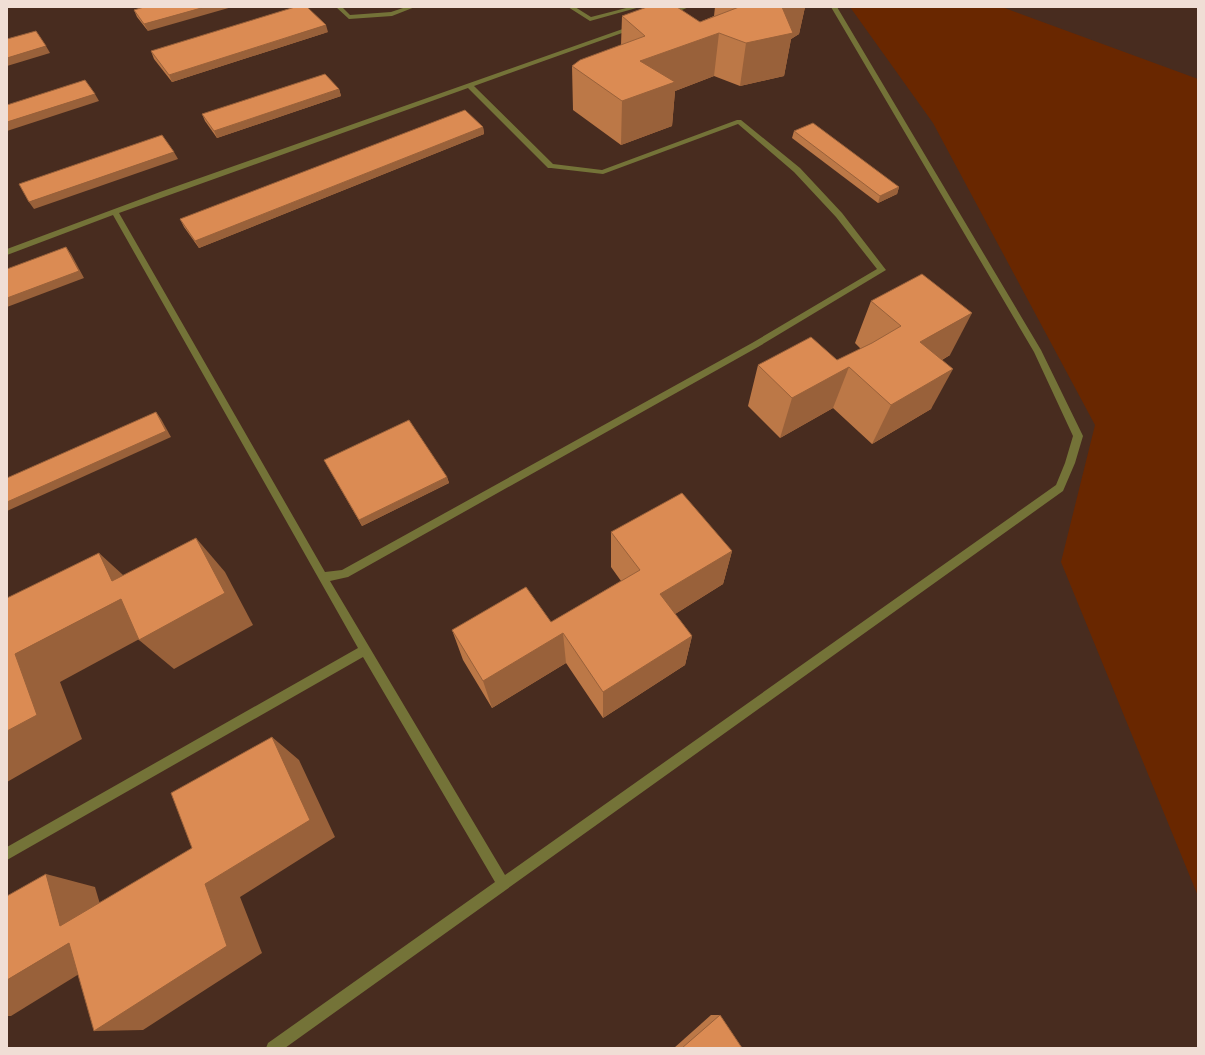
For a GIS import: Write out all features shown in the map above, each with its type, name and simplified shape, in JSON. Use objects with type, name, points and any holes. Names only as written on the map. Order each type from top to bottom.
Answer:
[{"type":"street","points":[[339,7],[349,16],[392,14],[412,7]]},
{"type":"street","points":[[571,7],[590,18],[637,7]]},
{"type":"street","points":[[664,16],[686,7]]},
{"type":"street","points":[[273,1048],[1060,488],[1070,463],[1078,436],[1038,352],[834,7]]},
{"type":"street","points":[[7,252],[114,212],[642,24]]},
{"type":"street","points":[[322,577],[344,574],[755,345],[882,270],[839,215],[797,170],[740,121],[688,139],[603,172],[551,166],[470,86]]},
{"type":"street","points":[[114,212],[322,577],[503,884]]},
{"type":"street","points":[[7,854],[365,650]]},
{"type":"shaded area","points":[[850,7],[1002,7],[1198,79],[1198,896],[1061,562],[1095,425],[933,123]]},
{"type":"building","points":[[144,7],[205,7],[144,24],[134,10]]},
{"type":"building","points":[[295,7],[307,7],[326,25],[169,75],[151,51]]},
{"type":"building","points":[[647,7],[677,7],[700,22],[739,7],[782,7],[793,33],[746,43],[719,33],[640,61],[675,82],[622,101],[572,66],[580,60],[645,36],[622,16]]},
{"type":"building","points":[[36,31],[46,46],[7,58],[7,39]]},
{"type":"building","points":[[325,74],[339,89],[214,131],[202,114]]},
{"type":"building","points":[[85,80],[95,94],[7,122],[7,105]]},
{"type":"building","points":[[465,110],[483,127],[195,241],[180,219]]},
{"type":"building","points":[[813,123],[899,187],[880,196],[794,131]]},
{"type":"building","points":[[162,135],[174,152],[29,202],[19,184]]},
{"type":"building","points":[[66,247],[79,271],[7,298],[7,269]]},
{"type":"building","points":[[922,274],[972,313],[920,342],[953,369],[891,405],[849,367],[792,398],[758,365],[811,337],[837,360],[872,343],[901,326],[871,301]]},
{"type":"building","points":[[156,412],[166,431],[7,502],[7,478]]},
{"type":"building","points":[[409,420],[447,477],[359,520],[324,460]]},
{"type":"building","points":[[682,493],[732,551],[660,594],[692,636],[603,692],[563,633],[483,681],[452,630],[526,587],[551,622],[640,570],[611,532]]},
{"type":"building","points":[[196,538],[225,593],[139,640],[121,599],[15,654],[37,715],[7,731],[7,598],[99,553],[112,581]]},
{"type":"building","points":[[272,737],[310,820],[205,884],[227,946],[94,1031],[69,943],[7,980],[7,896],[46,874],[60,926],[192,848],[171,793]]},
{"type":"building","points":[[720,1015],[742,1048],[682,1048]]}]
